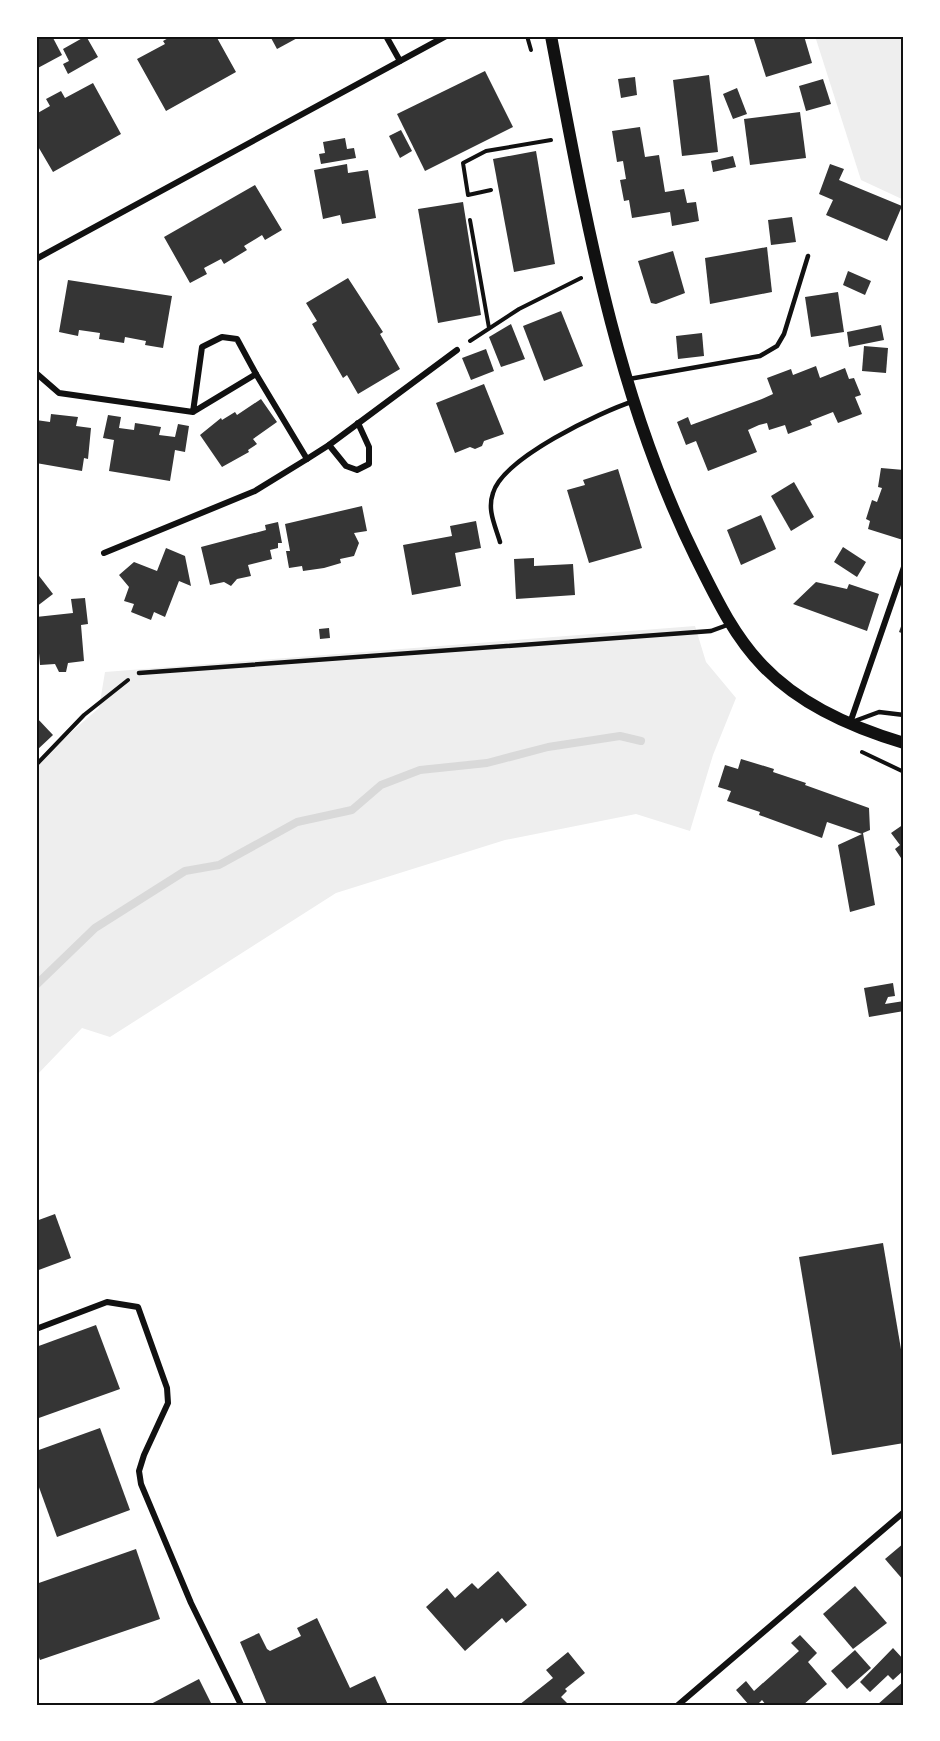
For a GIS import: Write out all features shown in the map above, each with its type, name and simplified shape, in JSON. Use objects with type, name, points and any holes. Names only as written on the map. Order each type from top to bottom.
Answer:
[{"type":"main road","points":[[551,36],[594,260],[626,379],[660,478],[681,529],[730,624],[758,661],[786,687],[810,703],[850,723],[904,743]]},
{"type":"street","points":[[386,36],[400,61]]},
{"type":"street","points":[[36,259],[446,36]]},
{"type":"street","points":[[193,412],[202,347],[222,337],[237,339],[307,459]]},
{"type":"street","points":[[104,553],[255,491],[329,445],[457,350]]},
{"type":"street","points":[[36,373],[59,393],[193,412],[256,374]]},
{"type":"street","points":[[329,445],[346,466],[353,469],[369,464],[369,447],[358,423]]},
{"type":"street","points":[[850,723],[904,567]]},
{"type":"street","points":[[36,1329],[106,1302],[138,1307],[167,1388],[168,1403],[144,1455],[139,1472],[141,1484],[191,1603],[241,1705]]},
{"type":"street","points":[[678,1705],[904,1512]]},
{"type":"lane","points":[[626,379],[760,356],[777,346],[784,334],[808,256]]},
{"type":"lane","points":[[500,542],[490,510],[493,491],[505,474],[525,456],[576,428],[634,401]]},
{"type":"lane","points":[[139,673],[711,631],[730,624]]},
{"type":"lane","points":[[850,723],[879,712],[904,715]]},
{"type":"path","points":[[491,190],[468,195],[463,163],[486,151],[552,140]]},
{"type":"path","points":[[470,220],[489,328]]},
{"type":"path","points":[[457,350],[519,309],[580,278]]},
{"type":"path","points":[[36,765],[84,715],[115,688],[139,673]]},
{"type":"shaded area","points":[[815,36],[904,36],[904,200],[861,180]]},
{"type":"shaded area","points":[[695,626],[706,662],[736,698],[713,755],[690,831],[636,814],[505,840],[336,893],[110,1037],[82,1028],[36,1076],[36,763],[99,708],[105,672]]},
{"type":"building","points":[[36,36],[52,36],[62,55],[36,69]]},
{"type":"building","points":[[86,36],[98,57],[68,74],[63,64],[69,61],[63,49]]},
{"type":"building","points":[[172,36],[216,36],[236,72],[166,111],[137,59],[165,44],[163,41]]},
{"type":"building","points":[[270,36],[301,36],[277,49]]},
{"type":"building","points":[[753,36],[804,36],[812,63],[766,77]]},
{"type":"building","points":[[485,71],[513,127],[425,171],[397,114]]},
{"type":"building","points":[[709,75],[718,152],[682,156],[673,80]]},
{"type":"building","points":[[635,77],[637,95],[621,98],[618,79]]},
{"type":"building","points":[[823,79],[831,104],[806,111],[799,86]]},
{"type":"building","points":[[93,83],[121,134],[53,172],[36,143],[36,114],[50,106],[46,99],[61,91],[65,98]]},
{"type":"building","points":[[737,88],[747,114],[733,119],[723,94]]},
{"type":"building","points":[[800,112],[806,158],[750,165],[744,119]]},
{"type":"building","points":[[640,127],[645,157],[659,155],[665,192],[684,189],[687,203],[696,202],[699,221],[672,226],[670,212],[632,218],[629,200],[624,201],[620,180],[626,179],[623,161],[617,162],[612,131]]},
{"type":"building","points":[[401,130],[412,151],[400,158],[389,136]]},
{"type":"building","points":[[345,138],[347,149],[354,148],[356,158],[321,164],[319,154],[325,153],[323,142]]},
{"type":"building","points":[[536,151],[555,264],[514,272],[493,159]]},
{"type":"building","points":[[733,156],[736,167],[713,172],[711,161]]},
{"type":"building","points":[[347,164],[348,173],[368,170],[376,218],[342,224],[340,215],[323,219],[314,170]]},
{"type":"building","points":[[830,164],[844,169],[839,180],[902,206],[887,241],[826,215],[833,200],[819,194]]},
{"type":"building","points":[[255,185],[282,230],[265,240],[262,235],[244,246],[247,250],[224,264],[221,259],[204,268],[207,274],[190,283],[164,237]]},
{"type":"building","points":[[463,202],[481,315],[438,323],[418,209]]},
{"type":"building","points":[[792,217],[796,242],[771,245],[768,220]]},
{"type":"building","points":[[767,247],[772,292],[710,304],[705,258]]},
{"type":"building","points":[[673,251],[685,293],[656,304],[651,303],[638,261]]},
{"type":"building","points":[[848,271],[871,281],[865,295],[843,285]]},
{"type":"building","points":[[348,278],[383,332],[380,334],[400,369],[358,394],[347,375],[343,378],[312,324],[317,321],[306,303]]},
{"type":"building","points":[[68,280],[172,296],[163,348],[145,345],[146,341],[125,337],[124,343],[99,339],[100,333],[79,330],[78,336],[59,332]]},
{"type":"building","points":[[838,292],[844,332],[811,337],[805,297]]},
{"type":"building","points":[[561,311],[583,366],[544,381],[523,326]]},
{"type":"building","points":[[511,324],[525,359],[501,367],[489,337]]},
{"type":"building","points":[[881,325],[884,340],[849,347],[847,332]]},
{"type":"building","points":[[702,333],[704,356],[678,359],[676,336]]},
{"type":"building","points":[[864,346],[888,348],[886,373],[862,371]]},
{"type":"building","points":[[486,349],[494,371],[471,380],[462,358]]},
{"type":"building","points":[[816,366],[820,378],[845,368],[849,379],[854,378],[861,395],[855,397],[862,414],[838,423],[833,412],[810,421],[812,425],[788,434],[785,425],[769,430],[767,423],[759,425],[748,430],[757,452],[708,471],[696,441],[686,445],[677,422],[688,417],[691,425],[762,399],[773,394],[767,378],[791,369],[793,375]]},
{"type":"building","points":[[484,384],[504,434],[484,441],[482,446],[475,449],[470,447],[455,453],[436,403]]},
{"type":"building","points":[[261,399],[277,422],[253,439],[257,444],[248,450],[249,452],[222,467],[200,435],[221,418],[222,420],[235,412],[237,415]]},
{"type":"building","points":[[51,414],[78,417],[76,426],[91,428],[88,459],[84,458],[82,471],[36,463],[36,420],[50,422]]},
{"type":"building","points":[[108,415],[121,417],[119,428],[134,430],[135,423],[161,427],[159,435],[175,437],[178,424],[189,426],[185,452],[175,450],[170,481],[109,471],[114,440],[103,438]]},
{"type":"building","points":[[881,468],[904,470],[903,540],[868,529],[870,521],[866,519],[872,500],[877,502],[882,488],[878,487]]},
{"type":"building","points":[[618,469],[642,548],[589,563],[567,490],[585,485],[583,480]]},
{"type":"building","points":[[794,482],[814,517],[791,531],[771,496]]},
{"type":"building","points":[[362,506],[367,531],[354,533],[359,543],[354,556],[340,559],[341,563],[324,568],[303,571],[302,566],[289,568],[286,551],[290,551],[285,524]]},
{"type":"building","points":[[761,515],[776,549],[741,565],[727,530]]},
{"type":"building","points":[[476,521],[481,548],[455,553],[461,586],[412,595],[403,545],[452,536],[450,526]]},
{"type":"building","points":[[278,522],[282,543],[278,543],[278,548],[270,550],[272,559],[248,565],[251,576],[237,579],[231,586],[224,582],[210,585],[201,547],[266,530],[265,525]]},
{"type":"building","points":[[843,547],[866,562],[857,577],[834,562]]},
{"type":"building","points":[[166,548],[185,556],[191,586],[179,581],[165,617],[154,612],[151,620],[131,612],[134,604],[124,601],[129,587],[119,575],[134,562],[157,571]]},
{"type":"building","points":[[534,558],[534,566],[573,564],[575,595],[516,599],[514,559]]},
{"type":"building","points":[[36,572],[53,594],[36,607]]},
{"type":"building","points":[[816,582],[847,589],[849,584],[879,594],[867,631],[793,604]]},
{"type":"building","points":[[85,598],[88,624],[81,625],[84,661],[68,663],[66,672],[59,672],[55,664],[40,665],[36,617],[73,613],[71,599]]},
{"type":"building","points":[[904,618],[904,634],[899,632]]},
{"type":"building","points":[[329,628],[330,638],[320,639],[319,629]]},
{"type":"building","points":[[36,717],[53,735],[36,751]]},
{"type":"building","points":[[741,759],[774,769],[773,772],[869,808],[870,830],[863,833],[875,905],[850,912],[838,845],[862,834],[827,822],[822,838],[727,801],[731,791],[718,787],[725,765],[738,769]]},
{"type":"building","points":[[904,824],[904,856],[901,858],[895,849],[900,845],[891,833]]},
{"type":"building","points":[[893,983],[895,996],[888,997],[885,1004],[904,1001],[904,1011],[869,1017],[864,988]]},
{"type":"building","points":[[55,1214],[71,1258],[36,1271],[36,1221]]},
{"type":"building","points":[[883,1243],[904,1367],[904,1443],[832,1455],[799,1257]]},
{"type":"building","points":[[96,1325],[120,1389],[36,1419],[36,1347]]},
{"type":"building","points":[[100,1428],[130,1510],[57,1537],[36,1479],[36,1451]]},
{"type":"building","points":[[904,1543],[904,1581],[885,1559]]},
{"type":"building","points":[[136,1549],[160,1619],[40,1660],[36,1649],[36,1584]]},
{"type":"building","points":[[498,1571],[527,1605],[506,1623],[502,1618],[465,1651],[426,1607],[447,1588],[455,1598],[472,1583],[478,1589]]},
{"type":"building","points":[[855,1586],[887,1623],[853,1649],[823,1614]]},
{"type":"building","points":[[317,1618],[350,1688],[375,1676],[388,1705],[267,1705],[240,1642],[259,1633],[270,1651],[301,1636],[297,1628]]},
{"type":"building","points":[[800,1635],[817,1653],[808,1662],[827,1684],[803,1705],[766,1705],[762,1700],[757,1705],[749,1705],[736,1690],[746,1681],[754,1691],[799,1651],[791,1643]]},
{"type":"building","points":[[893,1648],[904,1660],[904,1670],[893,1680],[888,1675],[870,1692],[860,1682]]},
{"type":"building","points":[[855,1650],[871,1668],[847,1689],[831,1671]]},
{"type":"building","points":[[568,1652],[585,1673],[565,1689],[567,1691],[561,1697],[569,1705],[519,1705],[553,1678],[546,1670]]},
{"type":"building","points":[[199,1679],[212,1705],[149,1705]]},
{"type":"building","points":[[904,1681],[904,1705],[877,1705]]},
{"type":"waterway","points":[[36,985],[95,928],[185,871],[219,865],[297,822],[352,810],[381,785],[420,770],[487,763],[548,747],[620,736],[641,741]]}]
